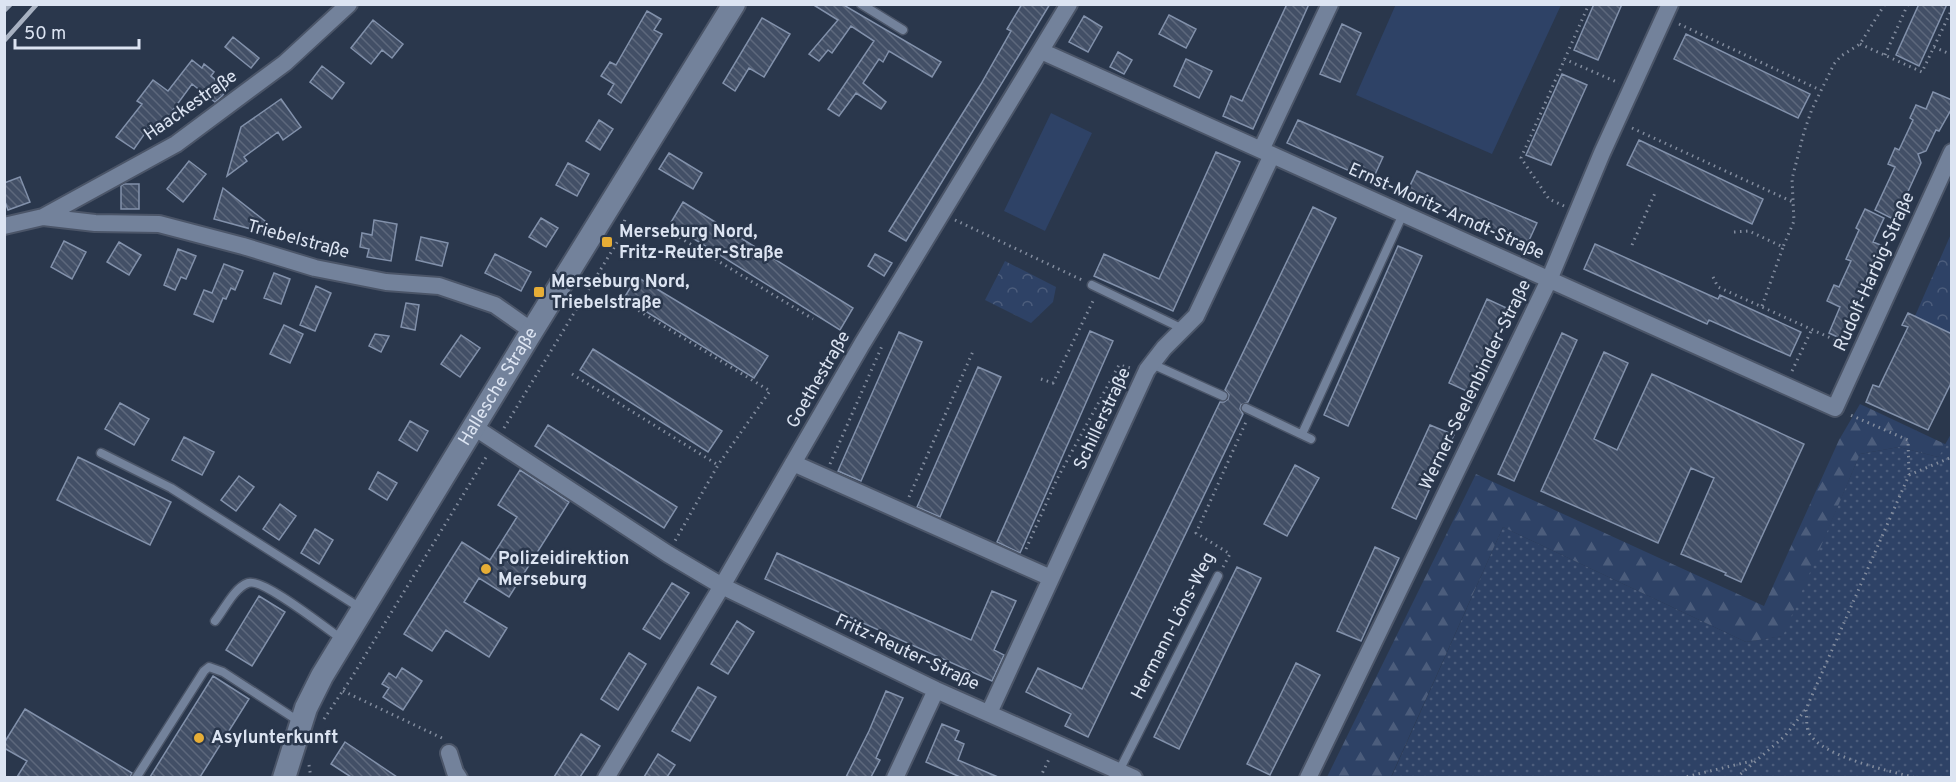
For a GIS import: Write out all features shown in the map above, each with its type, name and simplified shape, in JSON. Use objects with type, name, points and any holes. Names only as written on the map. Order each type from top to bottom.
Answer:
[{"type":"main road","name":"Hallesche Straße","points":[[284,777],[306,708],[322,676],[734,4]]},
{"type":"street","name":"Haackestraße","points":[[4,226],[43,218],[176,144],[285,63],[349,4]]},
{"type":"street","name":"Goethestraße","points":[[606,777],[722,585],[862,344],[1069,4]]},
{"type":"street","name":"Schillerstraße","points":[[989,713],[1149,367],[1164,348],[1196,316],[1330,4]]},
{"type":"street","name":"Werner-Seelenbinder-Straße","points":[[1308,777],[1549,279],[1616,121],[1667,11]]},
{"type":"street","name":"Ernst-Moritz-Arndt-Straße","points":[[1041,51],[1835,408]]},
{"type":"street","name":"Rudolf-Harbig-Straße","points":[[1835,408],[1952,152]]},
{"type":"street","name":"Triebelstraße","points":[[43,218],[95,223],[159,224],[315,268],[386,282],[439,286],[495,305],[532,331]]},
{"type":"street","name":"Fritz-Reuter-Straße","points":[[474,427],[668,554],[722,585],[936,690],[1126,774]]},
{"type":"street","points":[[793,464],[825,476],[1051,578]]},
{"type":"street","points":[[895,777],[936,690]]},
{"type":"street","points":[[449,753],[459,777]]},
{"type":"lane","points":[[861,4],[903,30]]},
{"type":"lane","points":[[1302,434],[1403,214]]},
{"type":"lane","points":[[1096,286],[1183,329]]},
{"type":"lane","points":[[1149,367],[1223,396]]},
{"type":"lane","points":[[1248,410],[1311,439]]},
{"type":"lane","points":[[101,453],[171,488],[362,609]]},
{"type":"lane","name":"Hermann-Löns-Weg","points":[[1126,774],[1218,576]]},
{"type":"lane","points":[[215,621],[237,592],[246,583],[253,582],[277,594],[344,640]]},
{"type":"lane","points":[[136,777],[204,671],[209,667],[223,672],[301,723]]},
{"type":"path","points":[[1576,212],[1550,199],[1521,158],[1589,4]]},
{"type":"path","points":[[1762,306],[1794,221],[1795,203],[1792,179],[1804,132],[1820,90],[1841,56],[1860,44],[1885,4]]},
{"type":"path","points":[[1885,55],[1908,4]]},
{"type":"path","points":[[1860,44],[1922,72],[1952,9]]},
{"type":"path","points":[[1667,11],[1820,90]]},
{"type":"path","points":[[1934,47],[1952,55]]},
{"type":"path","points":[[1564,59],[1631,88]]},
{"type":"path","points":[[1616,121],[1795,203]]},
{"type":"path","points":[[1632,245],[1655,193]]},
{"type":"path","points":[[326,716],[344,691],[621,236],[627,210]]},
{"type":"path","points":[[942,214],[1096,286],[1053,383],[1041,379]]},
{"type":"path","points":[[664,228],[813,319]]},
{"type":"path","points":[[1734,232],[1749,231],[1783,247]]},
{"type":"path","points":[[1713,277],[1718,287],[1861,351]]},
{"type":"path","points":[[618,298],[770,391],[718,465],[668,554]]},
{"type":"path","points":[[1785,386],[1812,329]]},
{"type":"path","points":[[825,476],[882,346]]},
{"type":"path","points":[[903,513],[974,349]]},
{"type":"path","points":[[1019,564],[1058,479],[1119,365],[1149,367]]},
{"type":"path","points":[[572,374],[718,465]]},
{"type":"path","points":[[1736,777],[1785,736],[1806,709],[1909,475],[1908,440],[1835,408]]},
{"type":"path","name":"Hermann-Löns-Weg","points":[[1218,576],[1230,554],[1196,534],[1248,410]]},
{"type":"path","points":[[1909,475],[1952,457]]},
{"type":"path","points":[[344,691],[443,736],[449,746],[449,753]]},
{"type":"path","points":[[1806,709],[1808,732],[1822,747],[1859,762],[1916,777]]},
{"type":"path","points":[[1040,777],[1056,743]]},
{"type":"path","points":[[1682,777],[1757,760]]},
{"type":"green space","points":[[1396,4],[1561,5],[1492,154],[1356,95]]},
{"type":"green space","points":[[1051,113],[1092,133],[1045,231],[1004,211]]},
{"type":"green space","points":[[1951,234],[1951,334],[1915,316]]},
{"type":"green space","points":[[1005,261],[1056,287],[1053,302],[1031,323],[985,300]]},
{"type":"green space","points":[[1860,404],[1947,445],[1938,457],[1899,447],[1860,454],[1783,636],[1746,642],[1503,527],[1391,777],[1327,777],[1476,474],[1764,606],[1839,440]]},
{"type":"green space","points":[[1951,434],[1951,777],[1391,778],[1503,527],[1746,642],[1782,636],[1860,454],[1899,447],[1938,457]]},
{"type":"building","points":[[812,4],[842,4],[941,62],[932,77],[889,51],[883,62],[879,59],[863,83],[886,102],[881,109],[856,93],[839,116],[828,109],[874,41],[851,26],[832,53],[828,50],[819,61],[809,54],[838,20]]},
{"type":"building","points":[[1022,4],[1050,4],[906,241],[889,231],[981,84],[1011,31],[1007,29]]},
{"type":"building","points":[[1287,4],[1309,4],[1253,129],[1223,116],[1231,96],[1242,101]]},
{"type":"building","points":[[1594,4],[1622,4],[1598,60],[1574,50]]},
{"type":"building","points":[[1919,4],[1947,4],[1919,66],[1896,55]]},
{"type":"building","points":[[647,11],[661,19],[654,30],[662,34],[621,103],[608,94],[614,84],[601,76],[610,62],[616,65]]},
{"type":"building","points":[[1169,15],[1196,29],[1186,48],[1159,34]]},
{"type":"building","points":[[1084,16],[1102,27],[1088,52],[1069,42]]},
{"type":"building","points":[[762,18],[790,34],[764,77],[749,68],[735,91],[723,83]]},
{"type":"building","points":[[373,20],[403,44],[392,58],[382,50],[371,64],[351,48]]},
{"type":"building","points":[[1342,24],[1361,33],[1340,82],[1320,74]]},
{"type":"building","points":[[1686,34],[1810,94],[1798,118],[1674,59]]},
{"type":"building","points":[[233,37],[259,58],[251,68],[225,47]]},
{"type":"building","points":[[1118,52],[1132,60],[1124,74],[1110,67]]},
{"type":"building","points":[[1186,59],[1212,71],[1199,98],[1174,86]]},
{"type":"building","points":[[192,60],[202,68],[204,64],[214,72],[211,76],[228,89],[222,96],[215,102],[192,84],[157,132],[150,126],[134,149],[116,137],[142,104],[137,101],[153,80],[168,91]]},
{"type":"building","points":[[322,66],[344,83],[332,99],[310,82]]},
{"type":"building","points":[[1562,74],[1587,85],[1551,165],[1526,155]]},
{"type":"building","points":[[1933,92],[1952,100],[1952,108],[1939,131],[1936,130],[1926,151],[1918,154],[1921,163],[1895,220],[1875,210],[1895,167],[1888,164],[1895,148],[1899,150],[1913,120],[1910,118],[1916,105],[1926,109]]},
{"type":"building","points":[[281,99],[301,127],[283,140],[278,132],[244,157],[247,161],[227,176],[241,127]]},
{"type":"building","points":[[599,120],[613,129],[600,150],[586,141]]},
{"type":"building","points":[[1298,120],[1383,157],[1372,181],[1287,143]]},
{"type":"building","points":[[1639,140],[1763,199],[1752,224],[1627,165]]},
{"type":"building","points":[[1216,152],[1240,162],[1173,311],[1094,276],[1104,254],[1159,279]]},
{"type":"building","points":[[669,153],[702,173],[693,189],[659,169]]},
{"type":"building","points":[[189,161],[206,174],[183,202],[167,189]]},
{"type":"building","points":[[568,163],[589,174],[577,196],[556,185]]},
{"type":"building","points":[[1417,171],[1537,223],[1526,247],[1406,194]]},
{"type":"building","points":[[20,177],[30,202],[8,210],[4,199],[4,183]]},
{"type":"building","points":[[139,184],[139,209],[121,209],[121,186]]},
{"type":"building","points":[[223,188],[265,221],[262,232],[214,219]]},
{"type":"building","points":[[683,202],[853,308],[840,330],[670,224]]},
{"type":"building","points":[[1313,207],[1336,218],[1248,402],[1241,405],[1240,409],[1243,414],[1088,737],[1065,726],[1071,714],[1026,692],[1038,668],[1082,689],[1220,402],[1228,399],[1229,395],[1225,390]]},
{"type":"building","points":[[1865,209],[1884,218],[1873,242],[1883,246],[1842,339],[1829,333],[1840,307],[1827,301],[1834,285],[1839,287],[1851,261],[1846,259],[1859,230],[1856,228]]},
{"type":"building","points":[[541,218],[558,228],[546,247],[529,237]]},
{"type":"building","points":[[374,220],[397,224],[391,261],[367,257],[369,249],[360,247],[362,233],[372,235]]},
{"type":"building","points":[[421,237],[448,243],[442,266],[416,260]]},
{"type":"building","points":[[64,241],[86,252],[72,279],[51,267]]},
{"type":"building","points":[[119,242],[141,255],[129,275],[107,262]]},
{"type":"building","points":[[1595,244],[1718,299],[1720,295],[1801,332],[1790,356],[1709,320],[1707,324],[1584,269]]},
{"type":"building","points":[[1398,246],[1422,256],[1348,426],[1324,415]]},
{"type":"building","points":[[178,249],[196,256],[186,279],[181,277],[175,290],[164,285]]},
{"type":"building","points":[[495,254],[531,272],[521,291],[485,273]]},
{"type":"building","points":[[875,254],[892,263],[884,276],[868,266]]},
{"type":"building","points":[[224,264],[243,271],[235,290],[231,288],[226,299],[223,298],[213,322],[194,314],[204,290],[212,293]]},
{"type":"building","points":[[274,273],[290,279],[281,304],[264,298]]},
{"type":"building","points":[[637,277],[768,356],[754,378],[624,298]]},
{"type":"building","points":[[316,286],[331,293],[315,331],[300,325]]},
{"type":"building","points":[[1487,299],[1511,310],[1473,394],[1449,383]]},
{"type":"building","points":[[406,303],[419,305],[415,330],[401,327]]},
{"type":"building","points":[[1908,313],[1952,334],[1952,381],[1928,430],[1866,402],[1873,385],[1879,387],[1908,327],[1902,325]]},
{"type":"building","points":[[284,325],[303,334],[290,363],[270,354]]},
{"type":"building","points":[[1090,331],[1113,341],[1020,553],[997,542]]},
{"type":"building","points":[[899,332],[922,342],[861,481],[838,471]]},
{"type":"building","points":[[1562,333],[1577,340],[1514,481],[1498,474]]},
{"type":"building","points":[[375,334],[389,336],[381,352],[369,346]]},
{"type":"building","points":[[461,335],[480,348],[460,377],[441,364]]},
{"type":"building","points":[[593,349],[722,431],[708,452],[580,370]]},
{"type":"building","points":[[1604,352],[1628,363],[1594,439],[1617,450],[1652,374],[1804,444],[1741,582],[1725,575],[1726,573],[1681,554],[1714,478],[1691,468],[1658,543],[1541,491]]},
{"type":"building","points":[[978,367],[1001,377],[940,517],[917,507]]},
{"type":"building","points":[[120,403],[149,419],[134,445],[105,429]]},
{"type":"building","points":[[410,421],[428,431],[417,451],[399,440]]},
{"type":"building","points":[[548,425],[677,507],[664,528],[535,446]]},
{"type":"building","points":[[1430,425],[1454,435],[1416,519],[1392,508]]},
{"type":"building","points":[[184,437],[214,452],[202,475],[172,460]]},
{"type":"building","points":[[78,457],[171,502],[150,545],[57,500]]},
{"type":"building","points":[[1295,465],[1319,478],[1287,536],[1264,524]]},
{"type":"building","name":"Polizeidirektion Merseburg","points":[[520,470],[569,502],[509,597],[479,578],[464,602],[507,628],[489,657],[446,630],[432,651],[404,634],[462,542],[490,560],[517,517],[498,505]]},
{"type":"building","points":[[378,472],[397,483],[387,500],[369,489]]},
{"type":"building","points":[[239,476],[254,487],[236,511],[221,500]]},
{"type":"building","points":[[280,504],[296,516],[279,540],[263,529]]},
{"type":"building","points":[[315,529],[333,540],[319,564],[301,553]]},
{"type":"building","points":[[1375,547],[1399,558],[1361,641],[1337,631]]},
{"type":"building","points":[[777,553],[971,640],[992,591],[1016,601],[994,650],[1004,655],[992,681],[765,579]]},
{"type":"building","points":[[1237,567],[1261,578],[1179,749],[1154,737]]},
{"type":"building","points":[[672,583],[689,593],[660,639],[643,629]]},
{"type":"building","points":[[259,596],[285,612],[252,666],[226,650]]},
{"type":"building","points":[[737,621],[754,632],[728,674],[711,664]]},
{"type":"building","points":[[629,653],[646,664],[618,710],[601,699]]},
{"type":"building","points":[[1296,663],[1320,675],[1270,775],[1247,764]]},
{"type":"building","points":[[402,668],[422,681],[403,710],[383,697],[389,688],[382,684],[389,673],[396,678]]},
{"type":"building","name":"Asylunterkunft","points":[[213,676],[249,699],[200,777],[150,777]]},
{"type":"building","points":[[698,687],[716,697],[690,741],[672,731]]},
{"type":"building","points":[[886,691],[903,698],[876,758],[880,760],[871,777],[846,777],[869,731]]},
{"type":"building","points":[[25,709],[132,773],[130,777],[17,777],[27,761],[4,748],[4,743]]},
{"type":"building","points":[[942,724],[959,731],[955,740],[964,744],[958,760],[998,777],[960,777],[926,762]]},
{"type":"building","points":[[581,734],[600,746],[594,756],[580,777],[554,777]]},
{"type":"building","points":[[345,742],[397,777],[351,777],[331,764]]},
{"type":"building","points":[[658,754],[675,765],[667,777],[644,777]]},
{"type":"railway","points":[[4,11],[11,4]]},
{"type":"railway","points":[[4,41],[37,4]]},
{"type":"place","name":"Merseburg Nord, Fritz-Reuter-Straße","points":[[607,242]]},
{"type":"place","name":"Merseburg Nord, Triebelstraße","points":[[539,292]]},
{"type":"place","name":"Polizeidirektion Merseburg","points":[[486,569]]},
{"type":"place","name":"Asylunterkunft","points":[[199,738]]}]
